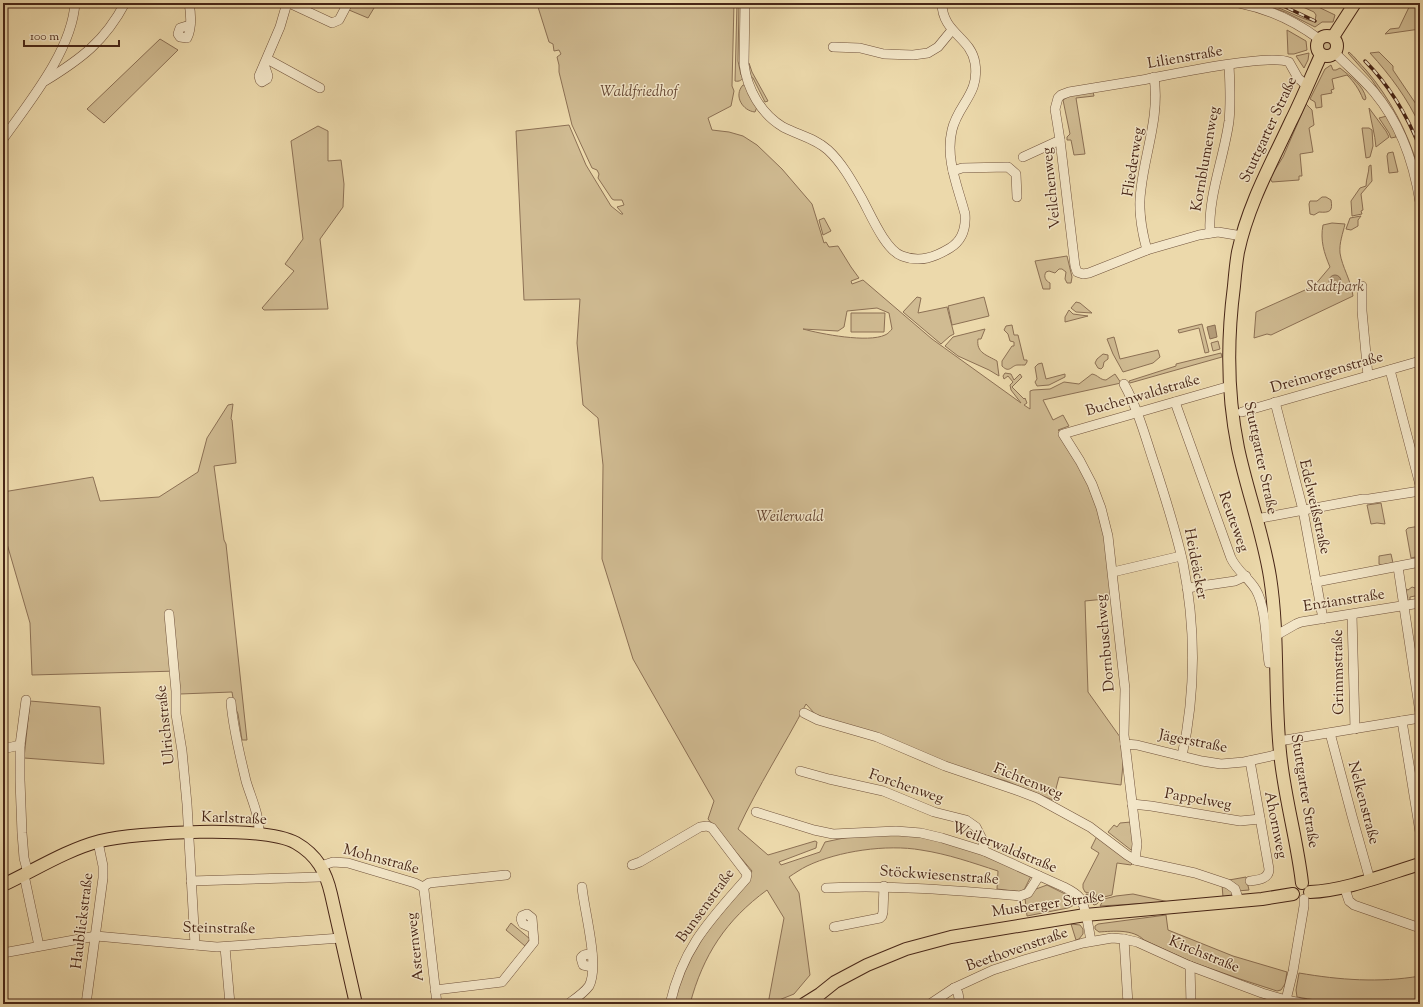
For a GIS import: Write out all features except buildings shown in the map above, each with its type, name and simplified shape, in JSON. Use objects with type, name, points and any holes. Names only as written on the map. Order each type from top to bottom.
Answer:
[{"type":"main road","points":[[1333,37],[1355,3]]},
{"type":"main road","points":[[1326,36],[1333,37],[1337,46],[1335,53],[1328,56],[1321,55],[1317,49],[1317,42],[1319,39],[1326,36]]},
{"type":"main road","name":"Stuttgarter Straße","points":[[1302,895],[1309,887],[1302,883],[1280,754],[1277,663],[1270,577],[1238,448],[1230,386],[1229,352],[1230,318],[1238,253],[1242,236],[1259,186],[1292,121],[1321,55]]},
{"type":"main road","name":"Karlstraße","points":[[3,885],[72,851],[98,842],[122,837],[215,832],[259,834],[282,838],[297,844],[313,856],[320,872],[329,886],[356,1004]]},
{"type":"main road","name":"Musberger Straße","points":[[804,1004],[835,982],[857,969],[919,945],[966,934],[1085,915],[1302,895],[1370,880],[1420,864]]},
{"type":"main road","name":"Musberger Straße","points":[[812,1004],[820,994]]},
{"type":"street","points":[[3,138],[43,81],[60,52],[71,26],[75,3]]},
{"type":"street","points":[[43,81],[79,58],[97,43],[104,36],[125,3]]},
{"type":"street","points":[[189,3],[190,25]]},
{"type":"street","points":[[320,88],[266,62],[288,3],[332,23],[339,20],[348,3]]},
{"type":"street","points":[[745,3],[744,64],[747,81],[757,100],[768,115],[778,124],[814,140],[828,149],[839,161],[887,242],[894,251],[901,256],[912,259],[926,259],[938,255],[953,246],[965,230],[966,214],[949,152],[952,130],[959,112],[973,89],[976,65],[970,48],[952,30],[945,19],[942,3]]},
{"type":"street","points":[[1239,3],[1278,14],[1319,39]]},
{"type":"street","points":[[833,47],[860,48],[884,54],[913,55],[928,53],[938,47],[952,30]]},
{"type":"street","points":[[1335,53],[1374,93],[1387,111],[1405,147],[1420,202]]},
{"type":"street","name":"Lilienstraße","points":[[1058,98],[1069,92],[1229,65],[1268,60],[1289,62],[1298,78],[1307,86]]},
{"type":"street","name":"Kornblumenweg","points":[[1210,233],[1210,210],[1229,121],[1229,65]]},
{"type":"street","name":"Fliederweg","points":[[1147,250],[1141,223],[1140,191],[1156,106],[1154,78]]},
{"type":"street","name":"Veilchenweg","points":[[1058,98],[1055,109],[1076,269],[1083,274],[1089,273],[1147,250]]},
{"type":"street","points":[[1023,157],[1060,140]]},
{"type":"street","points":[[953,171],[962,168],[1008,167],[1016,174],[1017,197]]},
{"type":"street","points":[[1147,250],[1170,242],[1210,233],[1227,232],[1242,236]]},
{"type":"street","points":[[1362,286],[1362,311],[1368,376]]},
{"type":"street","name":"Dreimorgenstraße","points":[[1242,412],[1420,361]]},
{"type":"street","points":[[1390,370],[1420,485]]},
{"type":"street","name":"Heideäcker","points":[[1124,384],[1138,413],[1169,512],[1181,556],[1187,588],[1192,634],[1192,679],[1189,717],[1182,756]]},
{"type":"street","name":"Buchenwaldstraße","points":[[1063,434],[1230,386]]},
{"type":"street","name":"Reuteweg","points":[[1175,402],[1231,558],[1236,567],[1246,576],[1255,588],[1261,600],[1269,663],[1277,663]]},
{"type":"street","name":"Edelweißstraße","points":[[1274,402],[1303,510],[1323,619]]},
{"type":"street","name":"Dornbuschweg","points":[[1063,434],[1080,461],[1097,496],[1106,525],[1113,572],[1125,689],[1125,744],[1137,844],[1135,860]]},
{"type":"street","points":[[1256,519],[1363,498],[1369,500],[1420,491]]},
{"type":"street","points":[[1113,572],[1181,556]]},
{"type":"street","points":[[1316,582],[1420,562]]},
{"type":"street","points":[[1398,567],[1404,606],[1416,657],[1420,713]]},
{"type":"street","points":[[1187,588],[1235,581],[1246,576]]},
{"type":"street","name":"Enzianstraße","points":[[1275,636],[1296,624],[1420,603]]},
{"type":"street","name":"Ulrichstraße","points":[[169,614],[176,691],[176,714],[184,767],[195,945]]},
{"type":"street","name":"Grimmstraße","points":[[1352,615],[1355,729]]},
{"type":"street","points":[[26,700],[20,745],[22,833],[26,874],[39,946]]},
{"type":"street","points":[[231,702],[236,737],[246,780],[257,817],[259,834]]},
{"type":"street","name":"Fichtenweg","points":[[804,713],[818,720],[876,737],[953,769],[1037,798],[1090,827],[1126,855],[1135,860],[1195,873],[1223,882],[1235,889],[1239,901]]},
{"type":"street","points":[[1279,741],[1420,718]]},
{"type":"street","points":[[1402,721],[1416,775],[1420,829]]},
{"type":"street","name":"Nelkenstraße","points":[[1330,733],[1370,880]]},
{"type":"street","name":"Jägerstraße","points":[[1125,744],[1138,745],[1221,764],[1235,764],[1280,754]]},
{"type":"street","points":[[3,749],[20,745]]},
{"type":"street","name":"Ahornweg","points":[[1250,761],[1269,872],[1264,878],[1250,881]]},
{"type":"street","name":"Forchenweg","points":[[800,771],[883,791],[934,812],[966,820],[976,827],[983,841],[984,851]]},
{"type":"street","name":"Pappelweg","points":[[1132,804],[1240,821],[1260,819]]},
{"type":"street","name":"Weilerwaldstraße","points":[[756,812],[827,834],[840,835],[886,831],[921,833],[984,851],[1076,894],[1082,901],[1085,915]]},
{"type":"street","name":"Bunsenstraße","points":[[632,865],[640,862],[700,827],[707,826],[712,828],[748,874],[746,879],[718,910],[697,937],[682,966],[670,1004]]},
{"type":"street","name":"Haublickstraße","points":[[86,1004],[104,872],[98,842]]},
{"type":"street","name":"Mohnstraße","points":[[191,881],[320,872],[333,862],[348,863],[418,884],[423,887],[428,883],[506,875]]},
{"type":"street","name":"Stöckwiesenstraße","points":[[826,888],[884,886],[1020,896],[1028,893],[1039,876]]},
{"type":"street","points":[[834,926],[880,918],[883,912],[884,886]]},
{"type":"street","points":[[1344,886],[1349,901],[1354,905],[1420,928]]},
{"type":"street","name":"Asternweg","points":[[423,887],[437,1004]]},
{"type":"street","points":[[568,1004],[581,994],[591,980],[592,954],[582,887]]},
{"type":"street","points":[[1286,998],[1293,971],[1304,906],[1302,895]]},
{"type":"street","name":"Beethovenstraße","points":[[930,1004],[954,988],[993,970],[1091,941],[1085,915]]},
{"type":"street","points":[[435,990],[502,982],[533,945],[534,940],[532,928]]},
{"type":"street","name":"Steinstraße","points":[[3,953],[96,936],[225,947],[341,938]]},
{"type":"street","name":"Kirchstraße","points":[[1091,941],[1112,938],[1137,942],[1190,966],[1262,993],[1306,1004]]},
{"type":"street","points":[[1124,939],[1128,1004]]},
{"type":"street","points":[[225,947],[230,1004]]},
{"type":"street","points":[[1190,966],[1191,1004]]},
{"type":"street","points":[[954,988],[958,993],[960,1004]]},
{"type":"street","points":[[1415,1004],[1420,1003]]},
{"type":"green space","points":[[352,3],[377,3],[368,18],[349,10]]},
{"type":"green space","name":"Weilerwald","points":[[548,3],[734,3],[732,86],[734,91],[731,106],[708,118],[712,130],[729,132],[743,136],[757,145],[782,169],[812,204],[824,243],[826,242],[829,247],[838,246],[859,278],[851,281],[852,284],[863,280],[932,339],[1021,403],[1011,390],[1010,385],[1013,382],[1008,376],[1004,379],[1003,376],[1005,373],[1011,374],[1014,380],[1020,374],[1022,377],[1012,387],[1024,399],[1025,398],[1027,403],[1024,405],[1030,409],[1030,391],[1033,390],[1050,389],[1064,382],[1079,384],[1092,374],[1106,380],[1115,374],[1121,383],[1043,400],[1053,420],[1063,415],[1069,426],[1058,430],[1063,434],[1097,496],[1115,598],[1085,601],[1088,692],[1125,744],[1121,785],[1059,777],[1053,800],[1006,781],[950,765],[815,714],[806,704],[754,797],[738,829],[768,855],[815,841],[817,842],[816,848],[779,862],[781,865],[820,852],[825,842],[881,833],[923,836],[967,848],[1031,876],[1023,892],[997,889],[998,871],[941,854],[908,848],[878,848],[863,850],[833,856],[807,866],[789,877],[799,893],[810,975],[794,994],[769,1004],[784,918],[767,890],[752,902],[728,926],[718,940],[709,954],[695,986],[690,1004],[670,1004],[682,966],[752,871],[708,819],[714,801],[633,659],[602,559],[603,465],[598,418],[583,405],[577,343],[580,299],[524,300],[516,131],[569,125],[586,165],[611,206],[623,214],[617,207],[624,205],[622,200],[612,199],[598,178],[599,174],[597,170],[592,168],[572,125],[559,72],[557,57],[561,54],[559,50],[554,51],[553,44],[549,42],[538,7]],"holes":[[[877,308],[889,313],[892,329],[886,335],[877,337],[844,337],[803,329],[838,331],[844,327],[847,311]]]},
{"type":"green space","points":[[737,3],[739,3],[738,61],[741,75],[743,77],[742,80],[735,81]]},
{"type":"green space","points":[[1260,3],[1274,6],[1311,21],[1315,21],[1316,15],[1314,12],[1294,3],[1310,3],[1335,15],[1333,22],[1322,22],[1315,27],[1285,12]]},
{"type":"green space","points":[[1411,3],[1420,3],[1420,29],[1385,34],[1390,29],[1399,28]]},
{"type":"green space","points":[[1287,30],[1306,41],[1307,50],[1294,54],[1288,54]]},
{"type":"green space","points":[[160,39],[178,50],[104,123],[87,109]]},
{"type":"green space","points":[[1327,39],[1332,41],[1334,46],[1332,51],[1327,53],[1322,51],[1320,46],[1322,41]]},
{"type":"green space","points":[[1349,52],[1366,70],[1383,92],[1403,128],[1418,167],[1416,167],[1389,106],[1372,80],[1348,53]]},
{"type":"green space","points":[[1379,52],[1393,66],[1393,70],[1420,110],[1420,126],[1410,106],[1398,88],[1370,53]]},
{"type":"green space","points":[[1309,53],[1308,60],[1304,68],[1296,56]]},
{"type":"green space","points":[[747,62],[749,63],[752,72],[768,101],[765,102],[753,78],[749,76]]},
{"type":"green space","points":[[1331,65],[1333,70],[1340,68],[1356,82],[1364,93],[1366,98],[1365,100],[1347,75],[1332,79],[1334,89],[1331,90],[1332,93],[1321,95],[1322,107],[1316,108],[1315,102],[1310,99],[1325,69]]},
{"type":"green space","points":[[743,85],[745,85],[757,107],[755,112],[743,106],[739,98],[740,89]]},
{"type":"green space","points":[[1093,92],[1094,96],[1076,98],[1085,154],[1074,155],[1071,140],[1067,140],[1067,137],[1070,134],[1063,100],[1069,96]]},
{"type":"green space","points":[[1306,104],[1312,110],[1314,125],[1309,128],[1313,152],[1300,154],[1302,176],[1299,176],[1299,180],[1272,182],[1270,178],[1283,157]]},
{"type":"green space","points":[[1369,108],[1389,137],[1376,147],[1375,137]]},
{"type":"green space","points":[[1387,116],[1396,137],[1391,138],[1379,118]]},
{"type":"green space","points":[[318,126],[328,131],[328,161],[341,160],[344,184],[343,207],[320,239],[328,309],[264,310],[262,308],[294,271],[285,264],[303,239],[291,141]]},
{"type":"green space","points":[[1362,128],[1369,128],[1372,130],[1373,146],[1370,157],[1366,158]]},
{"type":"green space","points":[[1393,152],[1398,172],[1389,173],[1387,156],[1388,153]]},
{"type":"green space","points":[[1371,165],[1372,181],[1361,194],[1362,214],[1352,216],[1351,201],[1360,188],[1366,186],[1369,166]]},
{"type":"green space","points":[[1322,197],[1326,197],[1331,200],[1331,209],[1328,212],[1319,212],[1314,215],[1310,214],[1310,201],[1317,201]]},
{"type":"green space","points":[[1361,216],[1358,220],[1358,226],[1351,230],[1346,229],[1350,218]]},
{"type":"green space","points":[[824,218],[831,231],[823,235],[819,220]]},
{"type":"green space","name":"Stadtpark","points":[[1332,223],[1345,224],[1340,253],[1353,296],[1271,335],[1267,334],[1254,338],[1256,312],[1314,286],[1330,267],[1323,246],[1322,231],[1323,225]]},
{"type":"green space","points":[[1067,256],[1072,277],[1071,283],[1067,283],[1065,279],[1066,272],[1062,269],[1059,269],[1055,273],[1049,271],[1046,272],[1045,277],[1050,283],[1050,289],[1043,289],[1035,261]]},
{"type":"green space","points":[[917,297],[921,298],[918,313],[947,307],[954,334],[941,344],[903,312]]},
{"type":"green space","points":[[984,297],[989,316],[952,325],[948,306]]},
{"type":"green space","points":[[1076,302],[1080,303],[1092,313],[1076,312],[1071,308]]},
{"type":"green space","points":[[1069,310],[1073,314],[1088,316],[1065,322],[1065,317]]},
{"type":"green space","points":[[851,313],[885,313],[884,332],[851,332]]},
{"type":"green space","points":[[1202,324],[1209,352],[1205,353],[1199,328],[1179,333],[1178,330]]},
{"type":"green space","points":[[1012,325],[1014,335],[1018,335],[1024,360],[1027,360],[1027,362],[1025,365],[1016,365],[1007,369],[1002,366],[1002,361],[1012,346],[1014,346],[1014,342],[1010,341],[1008,334],[1004,330],[1006,326]]},
{"type":"green space","points":[[985,329],[981,339],[978,339],[979,348],[980,351],[997,361],[999,376],[958,356],[945,346],[953,337]]},
{"type":"green space","points":[[1114,337],[1120,359],[1158,350],[1160,357],[1153,363],[1123,372],[1107,339]]},
{"type":"green space","points":[[1218,341],[1220,349],[1213,351],[1211,343]]},
{"type":"green space","points":[[1221,353],[1222,357],[1130,383],[1129,381],[1176,366],[1176,364]]},
{"type":"green space","points":[[1103,354],[1108,355],[1108,359],[1104,362],[1101,369],[1098,368],[1095,363]]},
{"type":"green space","points":[[1042,363],[1046,379],[1065,374],[1065,377],[1049,385],[1037,386],[1035,382],[1037,379],[1035,367]]},
{"type":"green space","points":[[233,404],[231,419],[236,463],[214,466],[224,540],[226,544],[247,740],[242,740],[238,714],[234,704],[232,692],[180,694],[178,671],[32,675],[30,623],[3,530],[3,492],[93,477],[100,501],[159,497],[198,472],[207,438],[228,405]]},
{"type":"green space","points":[[1381,503],[1385,524],[1371,524],[1367,505]]},
{"type":"green space","points":[[1420,526],[1420,556],[1411,558],[1406,530],[1408,528]]},
{"type":"green space","points":[[1391,554],[1393,563],[1379,564],[1379,556]]},
{"type":"green space","points":[[1412,587],[1418,589],[1420,595],[1410,597],[1410,601],[1408,602],[1406,589],[1408,590]]},
{"type":"green space","points":[[30,701],[100,707],[104,764],[24,758]]},
{"type":"green space","points":[[1131,822],[1134,847],[1131,850],[1108,832],[1114,825],[1117,827],[1120,823]]},
{"type":"green space","points":[[1098,834],[1133,863],[1131,865],[1117,863],[1112,895],[1104,897],[1085,892],[1083,888],[1083,884],[1099,853],[1091,848]]},
{"type":"green space","points":[[1246,877],[1249,890],[1237,891],[1234,895],[1223,897],[1222,885],[1229,880]]},
{"type":"green space","points":[[1047,885],[1071,897],[1074,899],[1076,904],[1068,908],[1027,916],[1025,898],[1036,889]]},
{"type":"green space","points":[[1086,894],[1101,898],[1097,904],[1094,905],[1088,899]]},
{"type":"green space","points":[[1133,894],[1169,902],[1100,906],[1104,899]]},
{"type":"green space","points":[[1166,915],[1168,930],[1233,956],[1287,972],[1285,984],[1281,990],[1277,991],[1192,962],[1129,932],[1099,932],[1095,929],[1095,926],[1098,924]]},
{"type":"green space","points":[[511,923],[530,939],[525,946],[506,930]]},
{"type":"green space","points":[[1071,924],[1080,925],[1083,929],[1083,934],[1079,939],[1076,940]]},
{"type":"green space","points":[[1299,973],[1360,980],[1420,976],[1420,999],[1388,1004],[1351,1004],[1297,997],[1296,990]]},
{"type":"shaded area","points":[[1333,275],[1337,275],[1341,281],[1337,287],[1333,287],[1329,283],[1329,279]]},
{"type":"shaded area","points":[[1215,325],[1217,337],[1210,339],[1207,327]]},
{"type":"railway","points":[[1277,3],[1315,21]]},
{"type":"railway","points":[[1365,61],[1382,80],[1397,102],[1420,148]]},
{"type":"park label","name":"Waldfriedhof","points":[[639,92]]}]
